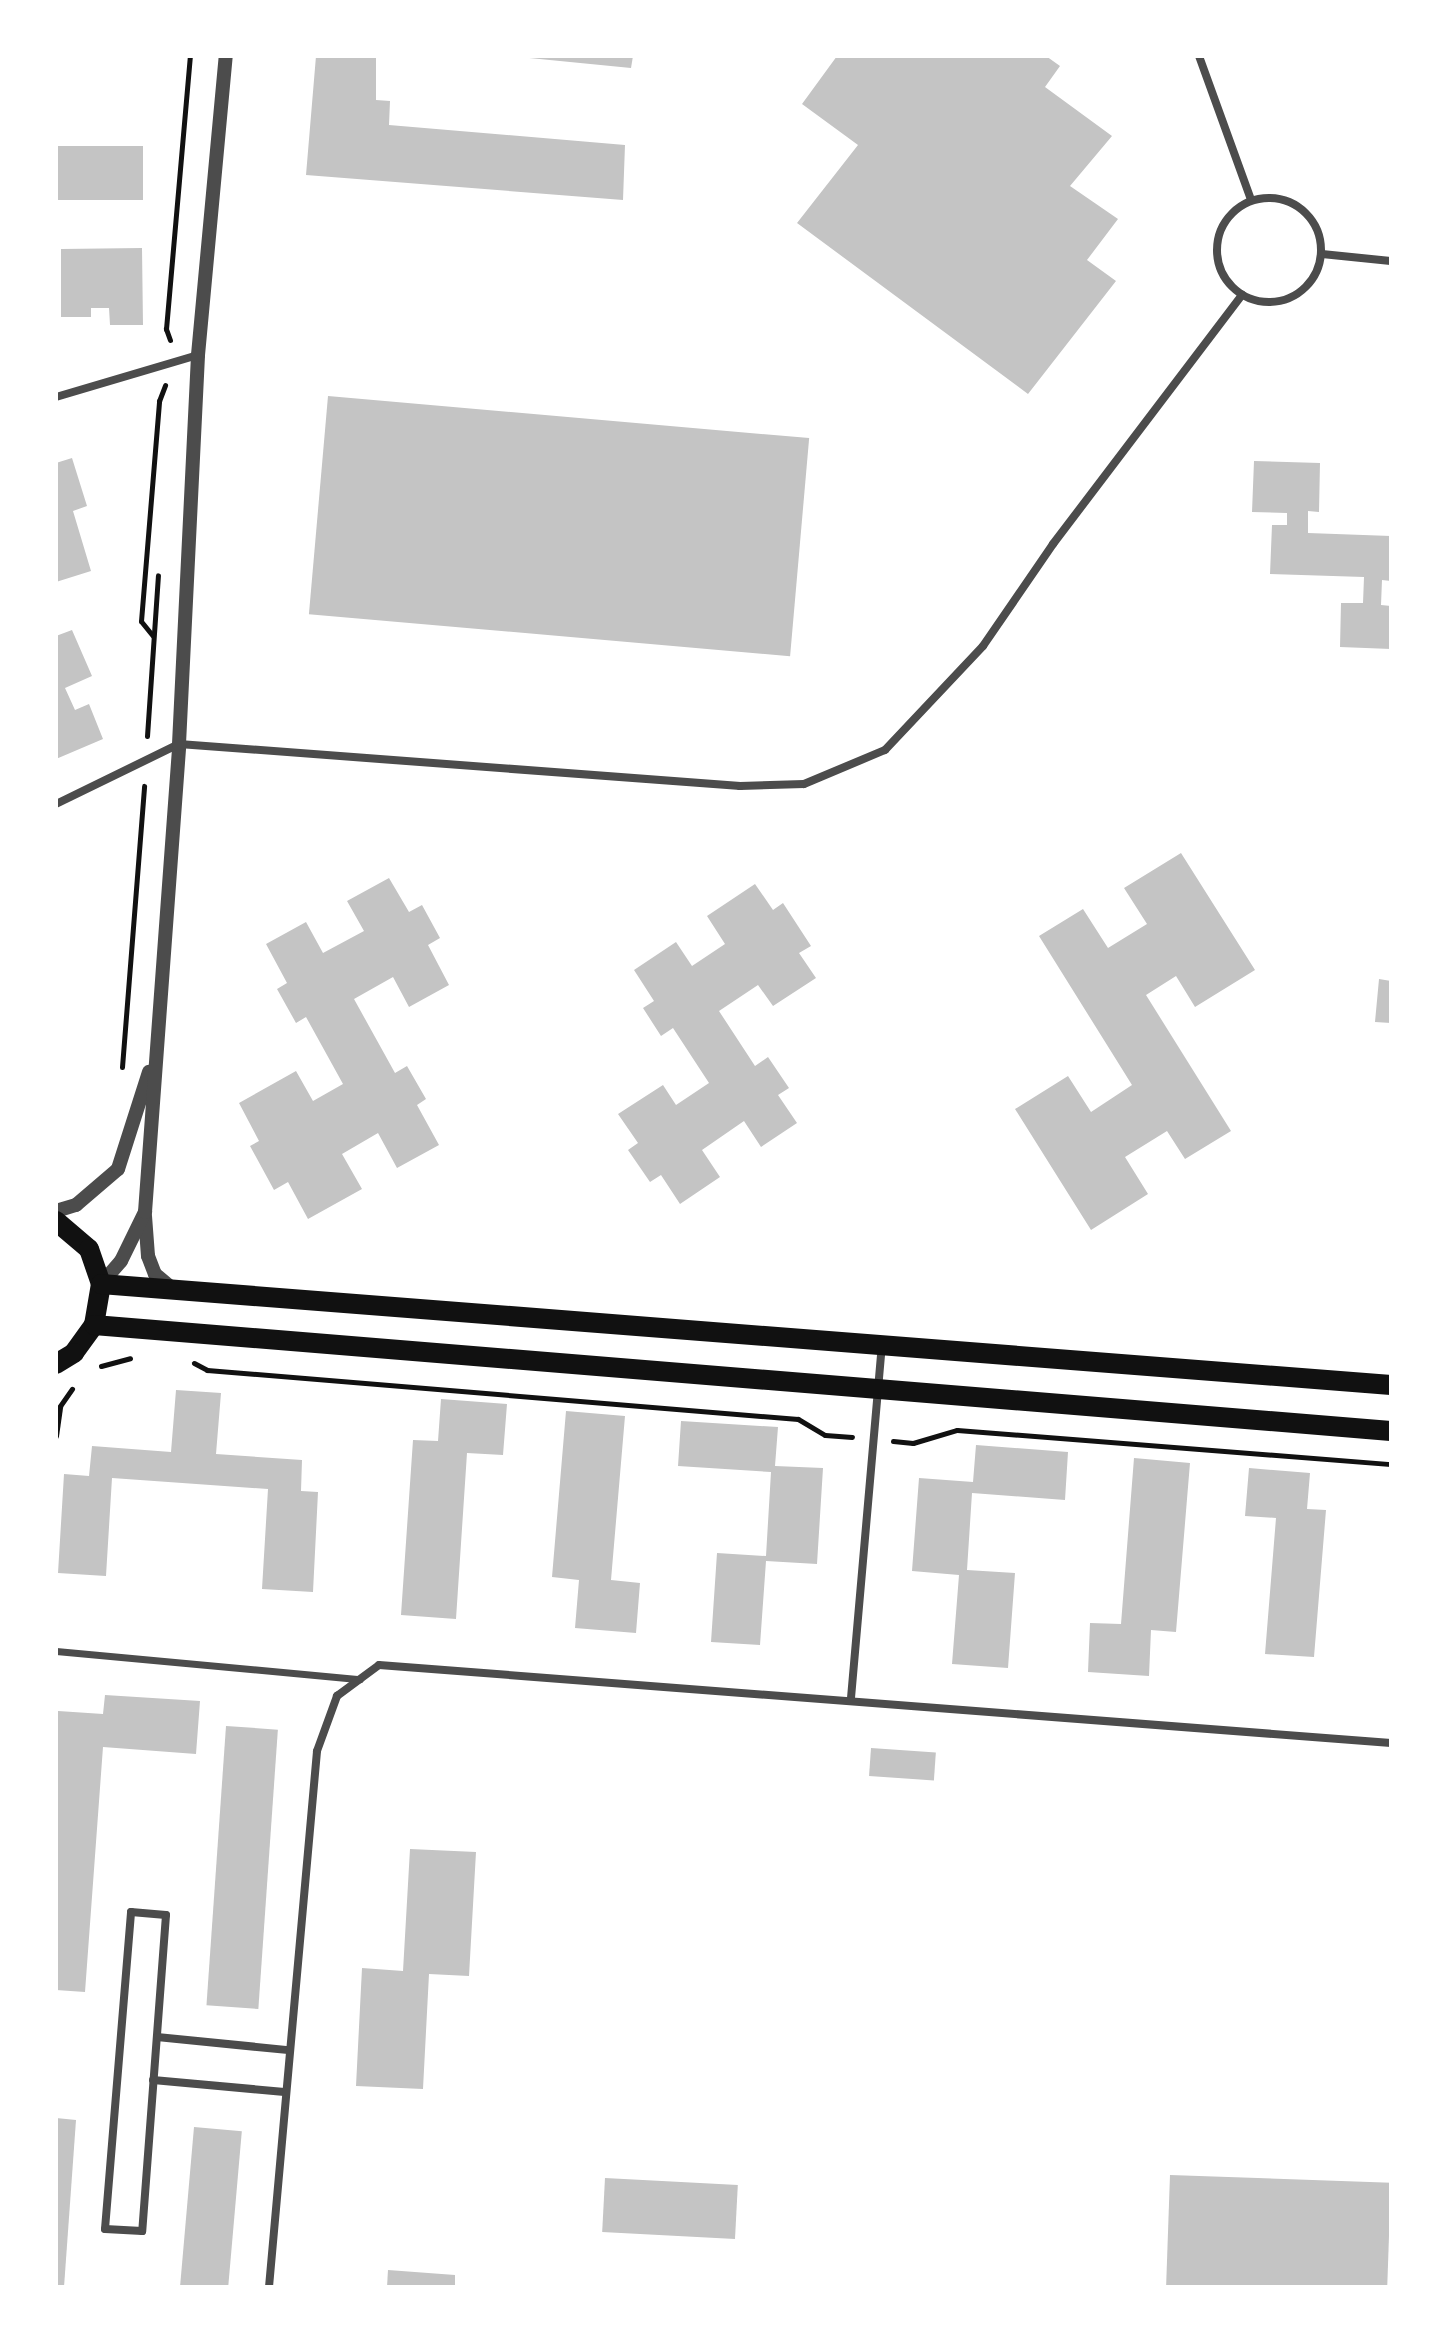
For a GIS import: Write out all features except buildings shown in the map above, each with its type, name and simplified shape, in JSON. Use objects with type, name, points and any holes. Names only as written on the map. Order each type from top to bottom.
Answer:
[{"type":"main road","points":[[56,1221],[89,1249],[101,1284],[94,1325],[74,1353],[56,1364]]},
{"type":"main road","points":[[101,1284],[1391,1385]]},
{"type":"main road","points":[[94,1325],[1391,1431]]},
{"type":"street","points":[[174,1290],[155,1274],[148,1256],[145,1212],[179,744],[198,355],[226,56]]},
{"type":"street","points":[[1199,56],[1251,200]]},
{"type":"street","points":[[1251,200],[1285,201],[1301,209],[1313,221],[1322,254],[1318,271],[1295,298],[1267,304],[1242,295],[1223,277],[1216,247],[1224,222],[1251,200]]},
{"type":"street","points":[[1322,254],[1391,261]]},
{"type":"street","points":[[56,804],[146,757],[179,744],[740,786],[804,784],[885,750],[983,646],[1053,544],[1242,295]]},
{"type":"street","points":[[56,397],[198,355]]},
{"type":"street","points":[[56,1211],[76,1205],[118,1169],[139,1114],[156,1044]]},
{"type":"street","points":[[101,1284],[121,1261],[145,1212]]},
{"type":"street","points":[[851,1698],[882,1345]]},
{"type":"street","points":[[56,1651],[360,1679]]},
{"type":"street","points":[[269,2287],[284,2092],[317,1751],[337,1696],[379,1665],[851,1698],[1391,1743]]},
{"type":"street","points":[[131,1912],[166,1915],[157,2037],[142,2231],[105,2229],[131,1912]]},
{"type":"street","points":[[157,2037],[288,2050]]},
{"type":"street","points":[[153,2080],[284,2092]]},
{"type":"path","points":[[170,340],[166,329],[190,56]]},
{"type":"path","points":[[122,1070],[153,637],[141,621],[159,401],[164,397]]},
{"type":"path","points":[[92,1371],[138,1357]]},
{"type":"path","points":[[189,1360],[207,1370],[798,1419],[825,1435],[913,1443],[957,1430],[1391,1464]]},
{"type":"path","points":[[56,1436],[60,1406],[79,1378]]}]
